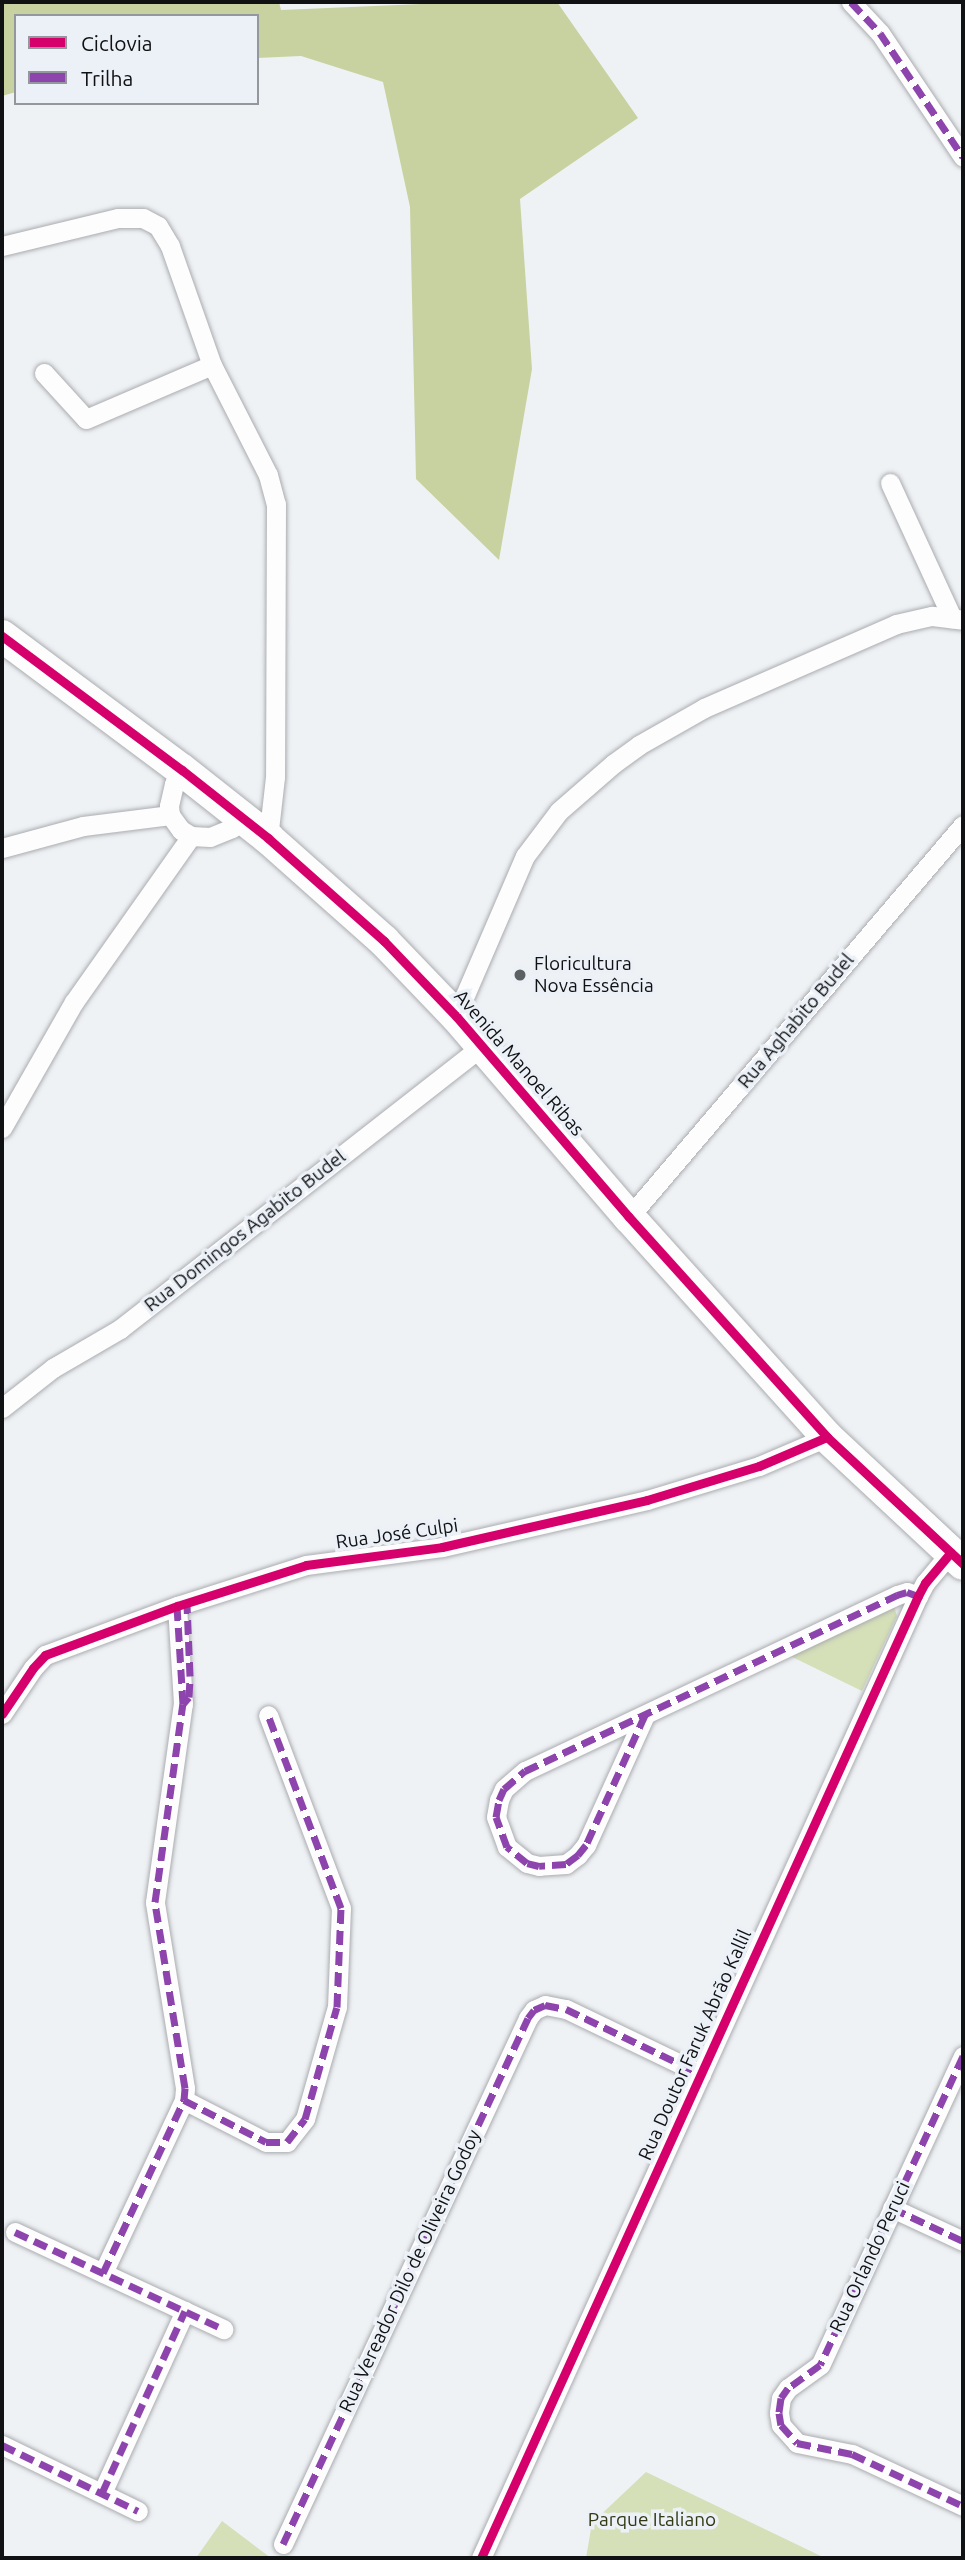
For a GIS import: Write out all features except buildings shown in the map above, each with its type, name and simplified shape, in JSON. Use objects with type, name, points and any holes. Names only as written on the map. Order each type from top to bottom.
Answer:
[{"type":"main road","name":"Avenida Manoel Ribas","points":[[2,636],[183,770],[268,838],[384,940],[456,1016],[629,1217],[827,1437],[957,1558]]},
{"type":"street","points":[[851,2],[880,33],[963,157]]},
{"type":"street","points":[[2,246],[118,218],[143,218],[158,226],[170,246],[212,365],[268,475],[276,504],[275,778],[268,838]]},
{"type":"street","points":[[44,373],[86,419],[212,365]]},
{"type":"street","points":[[456,1016],[525,856],[559,811],[613,764],[649,739],[735,693],[896,624],[914,618],[957,619],[890,483]]},
{"type":"street","points":[[183,770],[170,796],[170,815],[181,830],[201,838],[222,834],[243,818]]},
{"type":"street","points":[[5,850],[83,826],[170,815]]},
{"type":"street","name":"Rua Aghabito Budel","points":[[629,1217],[963,825]]},
{"type":"street","points":[[2,1128],[74,1002],[191,836]]},
{"type":"street","name":"Rua Domingos Agabito Budel","points":[[2,1408],[53,1368],[120,1329],[482,1046]]},
{"type":"street","name":"Rua José Culpi","points":[[2,1714],[45,1655],[182,1604],[306,1565],[442,1547],[647,1500],[759,1466],[827,1437]]},
{"type":"street","name":"Rua Doutor Faruk Abrão Kallil","points":[[481,2558],[918,1596],[925,1583],[957,1558]]},
{"type":"street","points":[[645,1715],[586,1845],[566,1864],[554,1867],[527,1863],[507,1847],[496,1817],[505,1789],[526,1771],[903,1592],[918,1596]]},
{"type":"street","points":[[103,2273],[184,2100],[155,1902],[183,1704],[189,1697],[190,1676],[182,1604]]},
{"type":"street","points":[[184,2100],[266,2142],[287,2142],[304,2119],[337,2007],[341,1908],[268,1715]]},
{"type":"street","name":"Rua Vereador Dilo de Oliveira Godoy","points":[[283,2544],[528,2018],[545,2006],[566,2009],[701,2074]]},
{"type":"street","name":"Rua Orlando Peruci","points":[[963,2056],[820,2365],[788,2388],[781,2398],[780,2425],[797,2442],[852,2454],[963,2506]]},
{"type":"street","points":[[892,2208],[963,2241]]},
{"type":"street","points":[[15,2232],[223,2329]]},
{"type":"street","points":[[102,2493],[185,2311]]},
{"type":"street","points":[[2,2445],[138,2511]]},
{"type":"green space","points":[[2,2],[279,2],[281,10],[468,2],[557,2],[638,118],[520,199],[532,369],[499,560],[416,479],[410,207],[383,82],[301,56],[259,58],[259,14],[14,14],[14,93],[2,96]]},
{"type":"green space","points":[[894,1606],[897,1616],[862,1691],[782,1652]]},
{"type":"green space","name":"Parque Italiano","points":[[646,2472],[825,2558],[586,2558],[592,2523]]},
{"type":"green space","points":[[222,2521],[271,2558],[196,2558]]},
{"type":"marked path","points":[[851,2],[880,33],[963,157]]},
{"type":"marked path","points":[[645,1715],[586,1845],[578,1855],[566,1864],[539,1866],[527,1863],[507,1847],[496,1817],[499,1800],[504,1789],[525,1771],[897,1595],[907,1592],[918,1596]]},
{"type":"marked path","points":[[183,1704],[189,1697],[190,1676],[187,1603]]},
{"type":"marked path","points":[[103,2273],[184,2100],[185,2088],[155,1902],[183,1704],[177,1606]]},
{"type":"marked path","points":[[184,2100],[266,2142],[287,2142],[305,2119],[337,2007],[341,1908],[268,1715]]},
{"type":"marked path","points":[[283,2544],[534,2010],[545,2005],[566,2009],[701,2074]]},
{"type":"marked path","points":[[963,2056],[820,2365],[788,2388],[781,2398],[779,2413],[781,2425],[797,2443],[852,2454],[963,2506]]},
{"type":"marked path","points":[[892,2208],[963,2241]]},
{"type":"marked path","points":[[15,2232],[223,2329]]},
{"type":"marked path","points":[[102,2493],[185,2311]]},
{"type":"marked path","points":[[2,2445],[138,2511]]},
{"type":"cycle path","points":[[2,636],[182,770],[268,838],[384,941],[456,1016],[629,1217],[827,1437],[963,1564]]},
{"type":"cycle path","points":[[2,1714],[45,1655],[177,1606],[306,1565],[442,1547],[647,1500],[759,1466],[827,1437]]},
{"type":"cycle path","points":[[481,2558],[918,1596],[925,1583],[951,1552]]},
{"type":"place","name":"Floricultura Nova Essência","points":[[520,975]]}]
